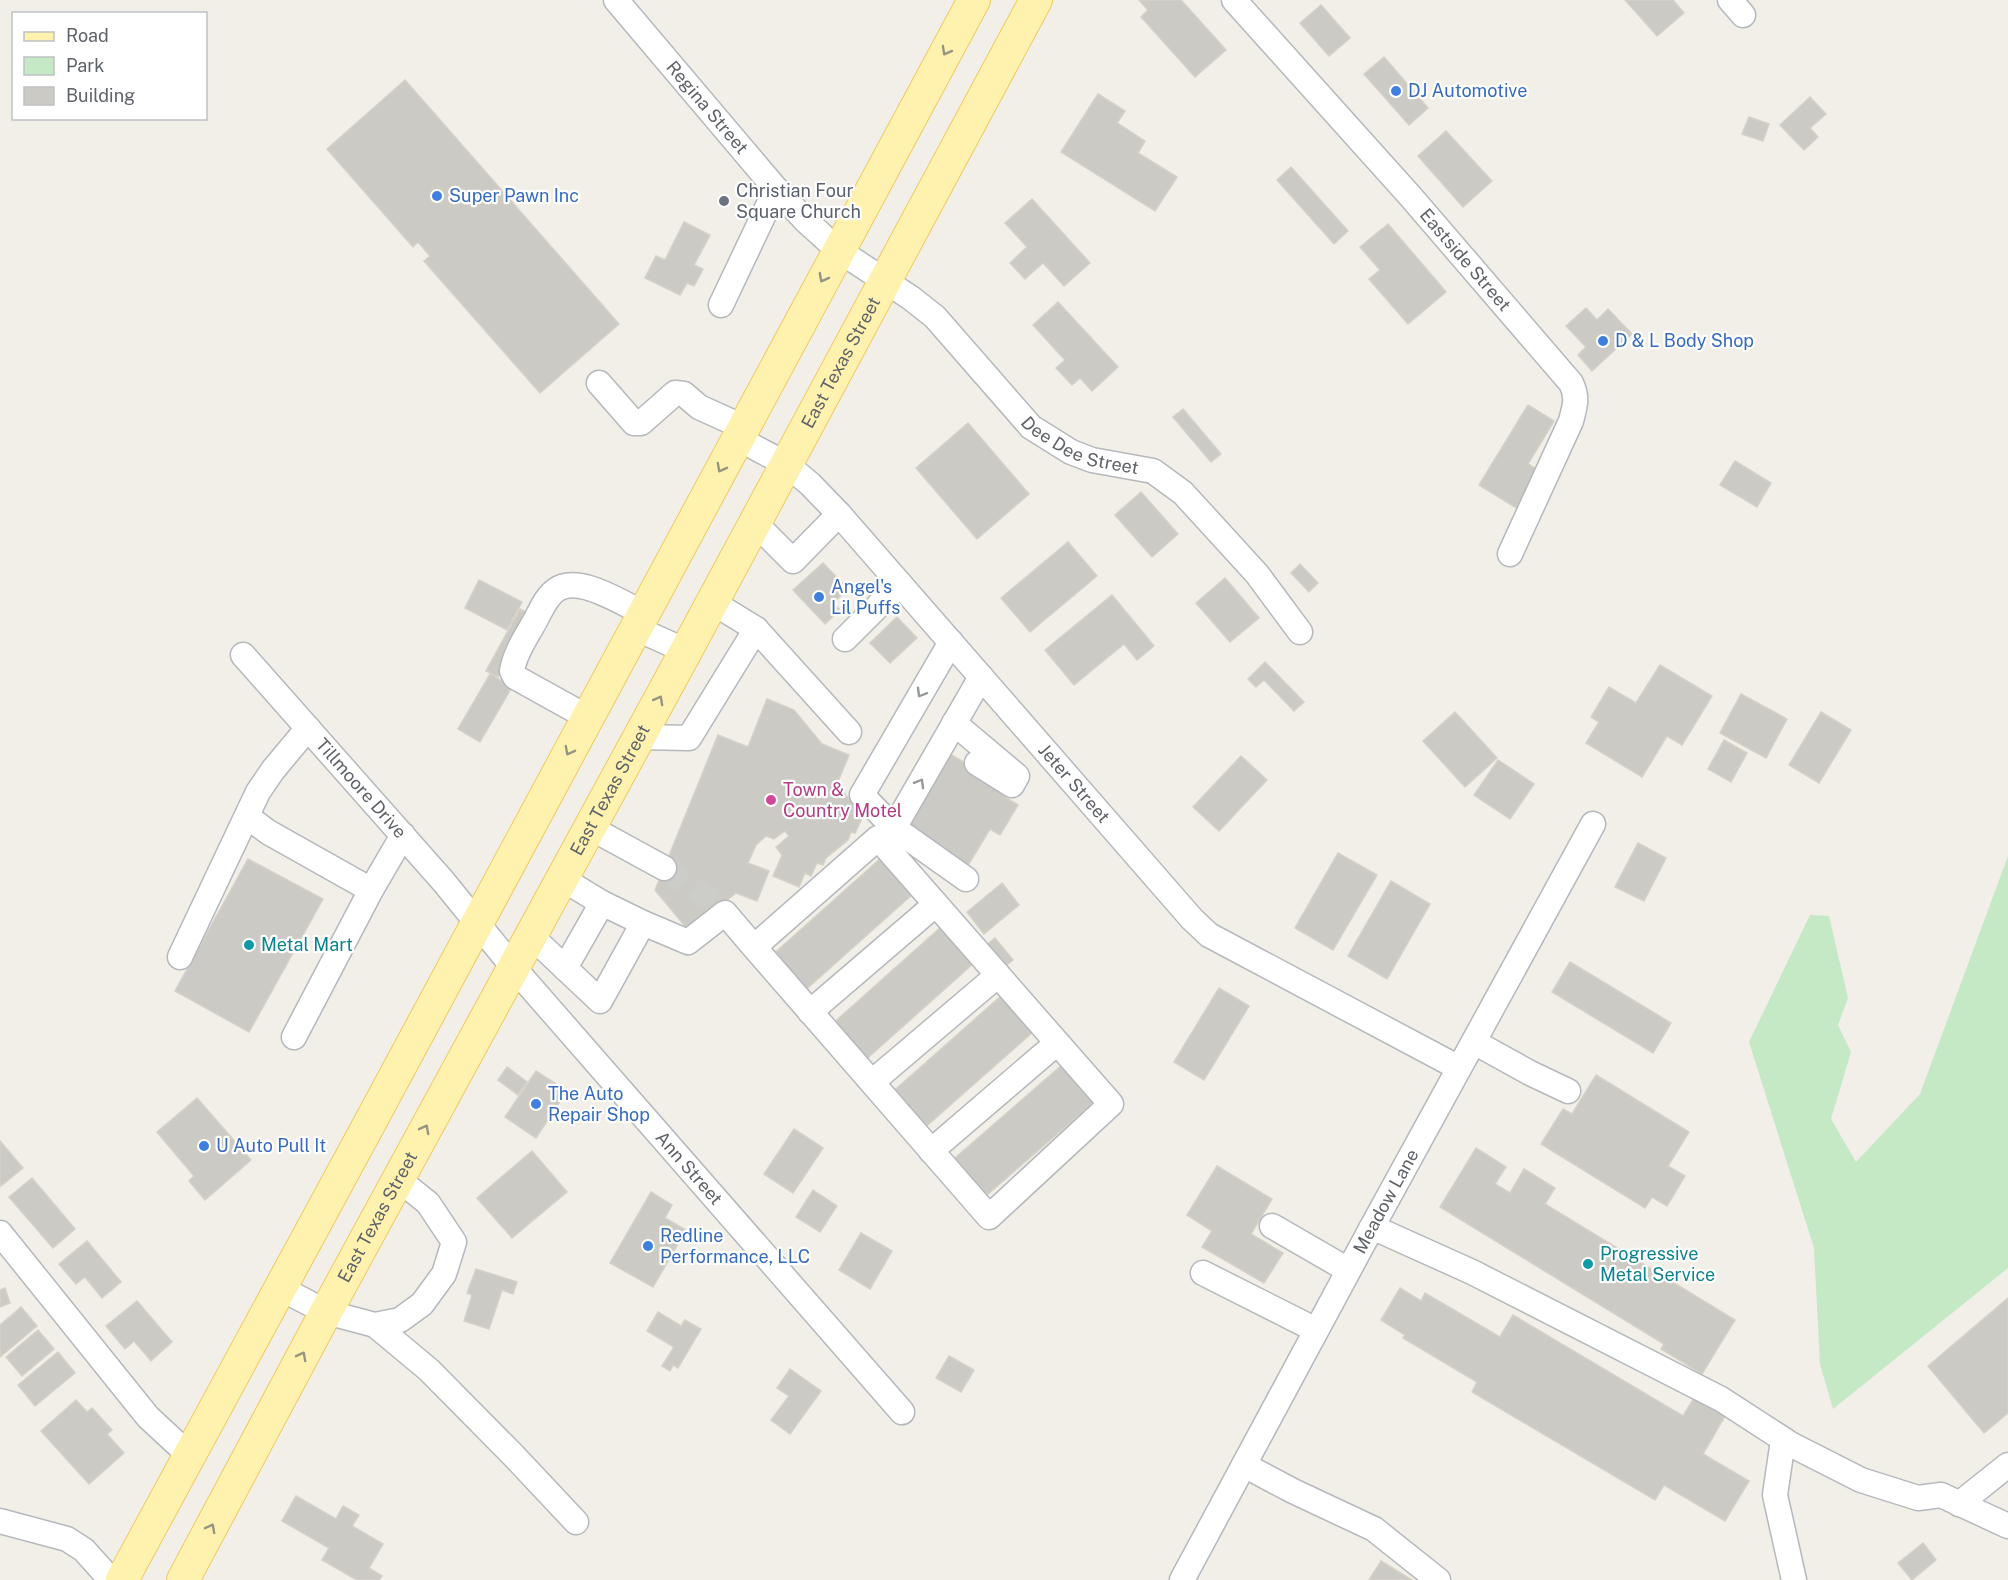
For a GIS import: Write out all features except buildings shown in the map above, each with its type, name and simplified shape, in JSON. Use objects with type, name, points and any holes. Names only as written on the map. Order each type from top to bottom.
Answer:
[{"type":"main road","points":[[122,1580],[282,1289],[639,620],[974,0]]},
{"type":"main road","name":"East Texas Street","points":[[183,1580],[1036,0]]},
{"type":"street","name":"Regina Street","points":[[616,0],[776,189],[806,221],[838,250],[885,282]]},
{"type":"street","name":"Eastside Street","points":[[1234,0],[1404,189],[1571,383],[1576,393],[1571,421],[1510,554]]},
{"type":"street","points":[[721,305],[776,189]]},
{"type":"street","name":"Dee Dee Street","points":[[885,282],[911,298],[935,317],[1031,427],[1071,452],[1092,460],[1153,471],[1183,493],[1257,574],[1300,632]]},
{"type":"street","name":"Jeter Street","points":[[599,383],[634,423],[641,423],[675,393],[684,394],[699,407],[786,464],[810,484],[839,514],[1192,919],[1209,935],[1459,1068]]},
{"type":"street","points":[[755,523],[794,561],[839,514]]},
{"type":"street","points":[[845,639],[900,584]]},
{"type":"street","points":[[587,717],[515,677],[512,671],[514,660],[548,598],[557,589],[568,585],[581,585],[598,591],[686,651]]},
{"type":"street","points":[[712,602],[756,630],[849,732]]},
{"type":"street","points":[[639,736],[689,738],[756,630]]},
{"type":"street","points":[[951,642],[862,795],[894,828],[966,879]]},
{"type":"street","name":"Tillmoore Drive","points":[[243,655],[477,923]]},
{"type":"street","points":[[894,828],[981,677]]},
{"type":"street","points":[[180,957],[258,792],[308,728]]},
{"type":"street","points":[[949,733],[1017,776],[1012,784],[972,760],[949,733]]},
{"type":"street","points":[[248,817],[268,832],[371,890]]},
{"type":"street","name":"Meadow Lane","points":[[1182,1580],[1348,1270],[1593,824]]},
{"type":"street","points":[[590,827],[664,868]]},
{"type":"street","points":[[294,1036],[371,890],[403,836]]},
{"type":"street","points":[[561,878],[602,903],[688,942],[723,910],[754,947],[810,1012],[988,1217],[1111,1104],[878,838],[754,947]]},
{"type":"street","points":[[565,968],[602,903]]},
{"type":"street","points":[[810,1012],[936,904]]},
{"type":"street","name":"Ann Street","points":[[477,923],[902,1412]]},
{"type":"street","points":[[530,935],[600,1001],[643,923]]},
{"type":"street","points":[[872,1082],[998,975]]},
{"type":"street","points":[[1474,1042],[1568,1091]]},
{"type":"street","points":[[931,1151],[1057,1043]]},
{"type":"street","points":[[375,1325],[400,1320],[422,1304],[444,1274],[454,1242],[428,1203],[398,1179]]},
{"type":"street","points":[[1272,1226],[1348,1270]]},
{"type":"street","points":[[1372,1227],[1472,1272],[1721,1399],[1783,1440],[1861,1480],[1918,1498],[1941,1495],[2008,1526]]},
{"type":"street","points":[[0,1233],[148,1417],[190,1456]]},
{"type":"street","points":[[1203,1273],[1316,1330]]},
{"type":"street","points":[[282,1289],[326,1312],[375,1325],[429,1370],[576,1522]]},
{"type":"street","points":[[1783,1440],[1775,1495],[1794,1580]]},
{"type":"street","points":[[1244,1465],[1374,1529],[1438,1580]]},
{"type":"street","points":[[1959,1504],[2008,1465]]},
{"type":"street","points":[[0,1521],[67,1539],[84,1550],[111,1580]]},
{"type":"green space","points":[[2008,856],[2008,1268],[1833,1409],[1820,1364],[1814,1248],[1749,1042],[1810,915],[1829,916],[1848,998],[1838,1025],[1851,1052],[1831,1119],[1856,1162],[1920,1094]]},
{"type":"tunnel","points":[[664,868],[720,906]]},
{"type":"place","name":"DJ Automotive","points":[[1396,91]]},
{"type":"place","name":"Super Pawn Inc","points":[[437,196]]},
{"type":"place","name":"Christian Four Square Church","points":[[724,201]]},
{"type":"place","name":"D & L Body Shop","points":[[1603,341]]},
{"type":"place","name":"Angel's Lil Puffs","points":[[819,597]]},
{"type":"place","name":"Town & Country Motel","points":[[771,800]]},
{"type":"place","name":"Metal Mart","points":[[249,945]]},
{"type":"place","name":"The Auto Repair Shop","points":[[536,1104]]},
{"type":"place","name":"U Auto Pull It","points":[[204,1146]]},
{"type":"place","name":"Redline Performance, LLC","points":[[648,1246]]},
{"type":"place","name":"Progressive Metal Service","points":[[1588,1264]]}]
